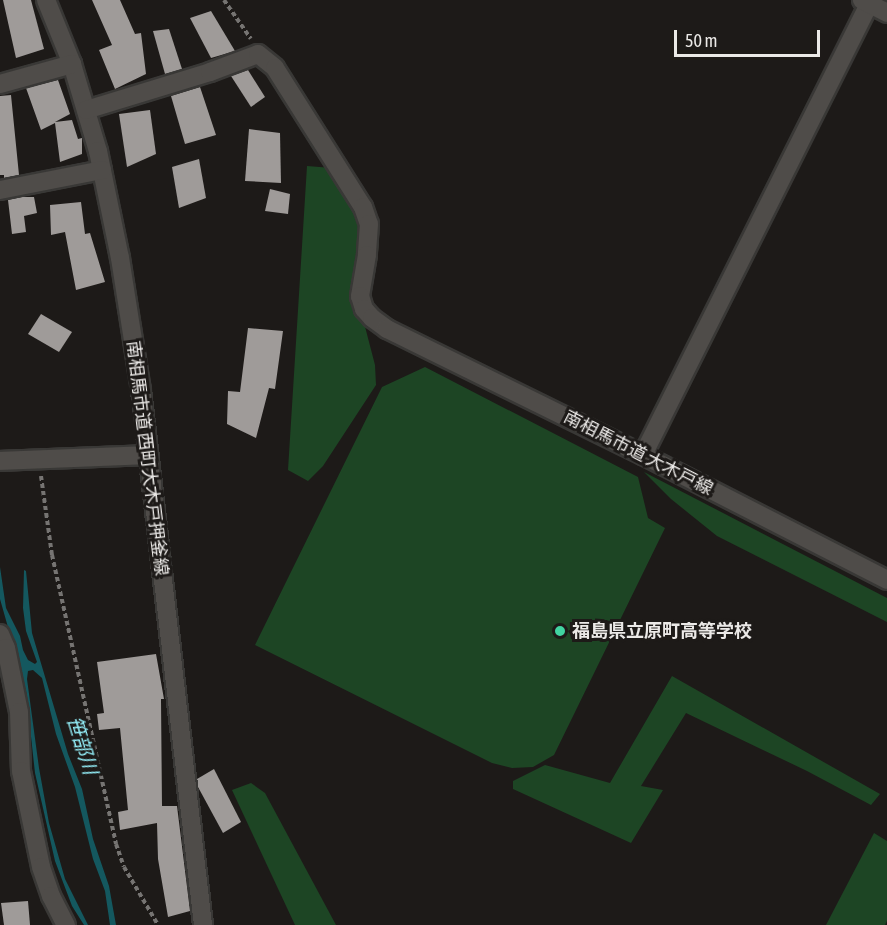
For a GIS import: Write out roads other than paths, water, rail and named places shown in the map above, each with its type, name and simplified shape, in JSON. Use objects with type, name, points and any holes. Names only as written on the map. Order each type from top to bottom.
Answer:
[{"type":"street","name":"南相馬市道 西町大木戸押釜線","points":[[46,0],[72,64],[86,110],[102,170],[120,258],[141,390],[203,925]]},
{"type":"street","points":[[643,455],[867,1],[887,12]]},
{"type":"street","name":"南相馬市道 大木戸線","points":[[86,110],[210,72],[258,54],[275,68],[363,207],[369,224],[368,255],[360,296],[364,309],[387,329],[643,455],[887,580]]},
{"type":"street","points":[[0,84],[72,64]]},
{"type":"street","points":[[0,190],[102,170]]},
{"type":"street","points":[[0,461],[147,455]]},
{"type":"street","points":[[0,634],[6,648],[19,712],[21,771],[41,867],[51,896],[66,925]]},
{"type":"water","points":[[0,567],[6,608],[20,636],[28,660],[35,664],[37,662],[26,631],[23,608],[24,570],[26,571],[32,633],[68,754],[82,789],[93,839],[109,886],[116,925],[110,925],[105,891],[93,859],[75,787],[56,734],[42,678],[33,670],[28,671],[27,679],[49,823],[65,879],[88,925],[84,925],[72,906],[55,861],[35,773],[26,691],[0,599]]},
{"type":"place","name":"福島県立原町高等学校","points":[[560,631]]},
{"type":"water label","name":"笹部川","points":[[83,745]]}]
